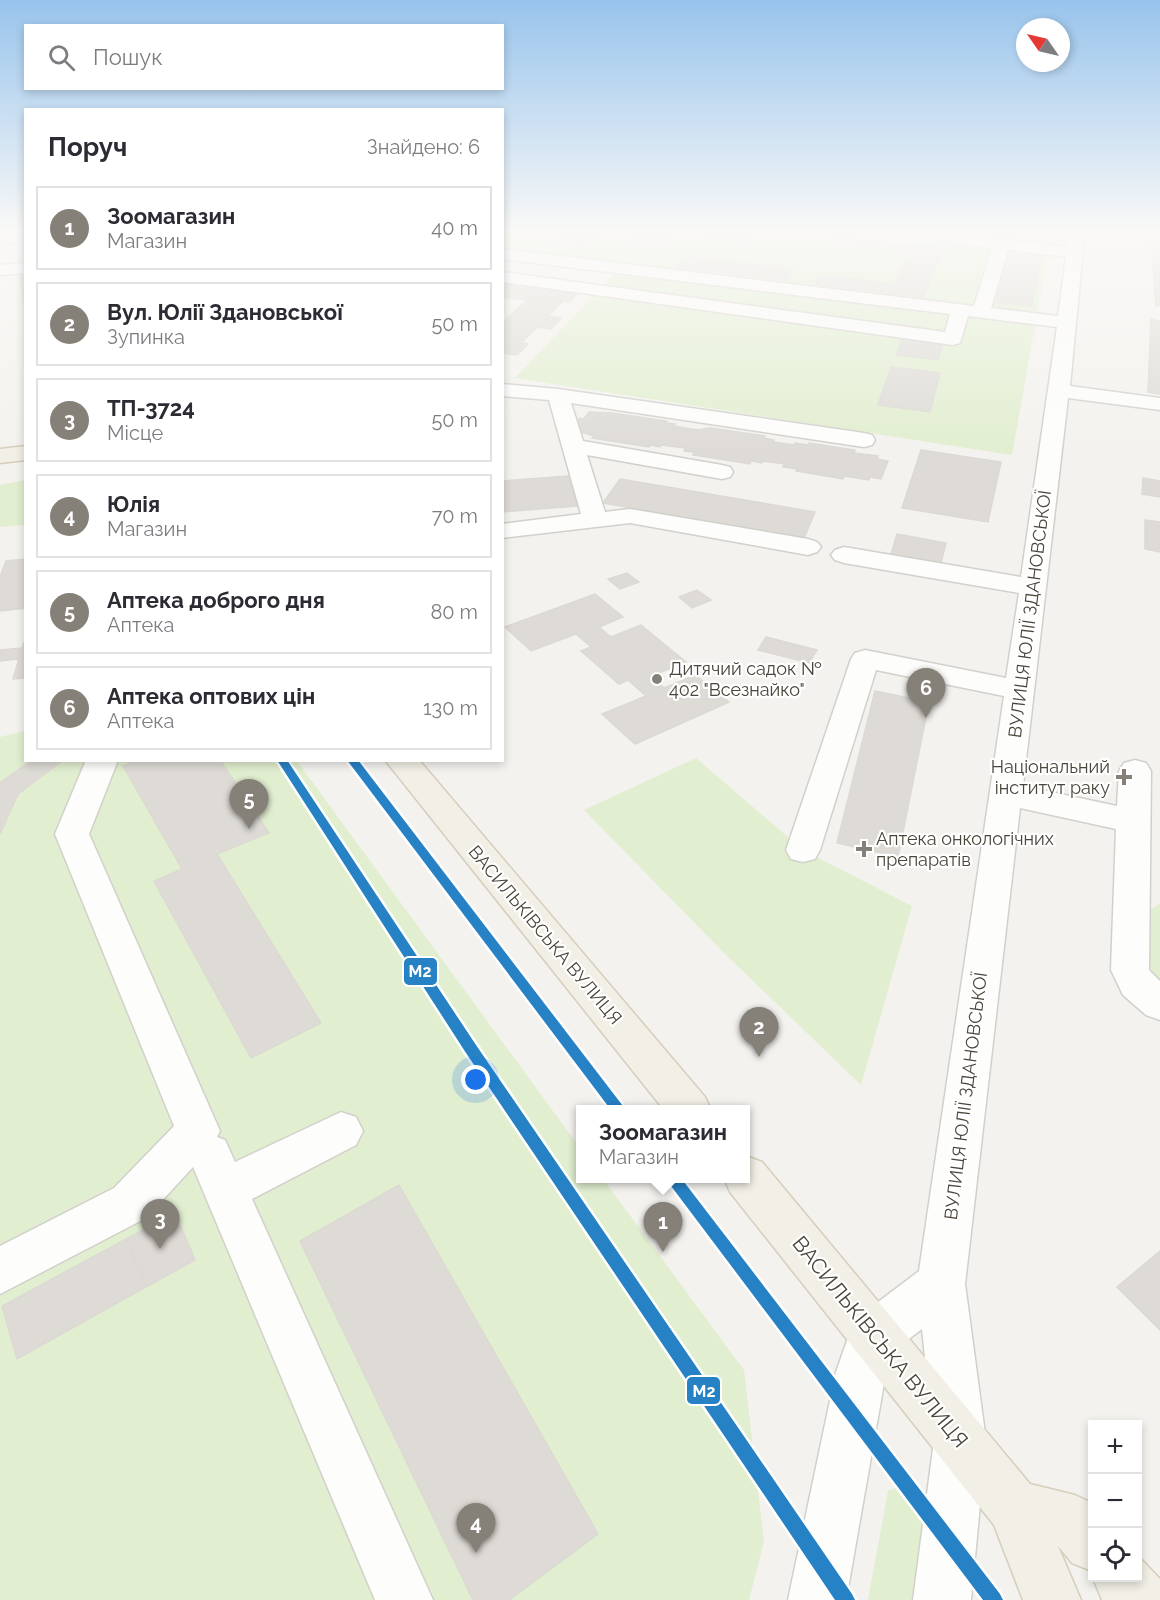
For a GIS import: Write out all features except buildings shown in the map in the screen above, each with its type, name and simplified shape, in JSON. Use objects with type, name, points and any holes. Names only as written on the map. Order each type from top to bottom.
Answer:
[{"type":"main road","points":[[0,456],[24,453]]},
{"type":"main road","name":"ВАСИЛЬКІВСЬКА ВУЛИЦЯ","points":[[403,762],[686,1105]]},
{"type":"main road","name":"ВАСИЛЬКІВСЬКА ВУЛИЦЯ","points":[[750,1182],[1014,1507],[1052,1600]]},
{"type":"main road","points":[[1014,1507],[1075,1523],[1088,1538]]},
{"type":"main road","points":[[1125,1582],[1140,1600]]},
{"type":"street","points":[[696,304],[953,339],[960,310]]},
{"type":"street","points":[[908,304],[1067,323]]},
{"type":"street","points":[[981,313],[984,304]]},
{"type":"street","name":"ВУЛИЦЯ ЮЛІЇ ЗДАНОВСЬКОЇ","points":[[942,1600],[960,1441],[941,1284],[1069,304]]},
{"type":"street","points":[[504,390],[558,395],[864,440]]},
{"type":"street","points":[[1059,391],[1160,404]]},
{"type":"street","points":[[558,395],[595,520]]},
{"type":"street","points":[[574,446],[722,472]]},
{"type":"street","points":[[504,531],[630,516],[808,547]]},
{"type":"street","points":[[844,555],[1033,588]]},
{"type":"street","points":[[803,850],[865,659],[1020,690]]},
{"type":"street","points":[[0,1271],[130,1203],[198,1131],[72,834],[101,762]]},
{"type":"street","points":[[1135,771],[1132,821],[1146,881],[1130,970],[1137,984],[1160,1004]]},
{"type":"street","points":[[1006,794],[1132,821]]},
{"type":"street","points":[[341,1131],[217,1172],[404,1600]]},
{"type":"street","points":[[817,1600],[861,1372],[874,1335],[941,1284]]},
{"type":"green space","points":[[585,304],[1039,304],[1012,455],[515,378]]},
{"type":"green space","points":[[24,480],[24,525],[0,527],[0,485]]},
{"type":"green space","points":[[24,731],[24,762],[298,762],[576,1143],[576,1183],[606,1183],[744,1370],[764,1542],[749,1600],[0,1600],[0,737]]},
{"type":"green space","points":[[696,758],[803,850],[912,906],[861,1085],[724,953],[584,810]]},
{"type":"green space","points":[[1160,903],[1160,983],[1147,957],[1146,940],[1149,911]]},
{"type":"green space","points":[[901,1486],[917,1492],[932,1505],[925,1600],[868,1600],[888,1491]]},
{"type":"transit line","name":"M2","points":[[283,762],[471,1049],[846,1600]]},
{"type":"transit line","name":"M2","points":[[354,762],[615,1105]]},
{"type":"transit line","name":"M2","points":[[676,1183],[994,1600]]},
{"type":"place","name":"Дитячий садок № 402 \"Всезнайко\"","points":[[657,679]]},
{"type":"place","name":"Аптека оптових цін","points":[[926,718]]},
{"type":"place","name":"Національний інститут раку","points":[[1124,777]]},
{"type":"place","name":"Аптека доброго дня","points":[[249,829]]},
{"type":"place","name":"Аптека онкологічних препаратів","points":[[864,849]]},
{"type":"place","name":"Вул. Юлії Здановської","points":[[759,1057]]},
{"type":"place","name":"ТП-3724","points":[[160,1249]]},
{"type":"place","name":"Зоомагазин","points":[[663,1252]]},
{"type":"place","name":"Юлія","points":[[476,1553]]}]
